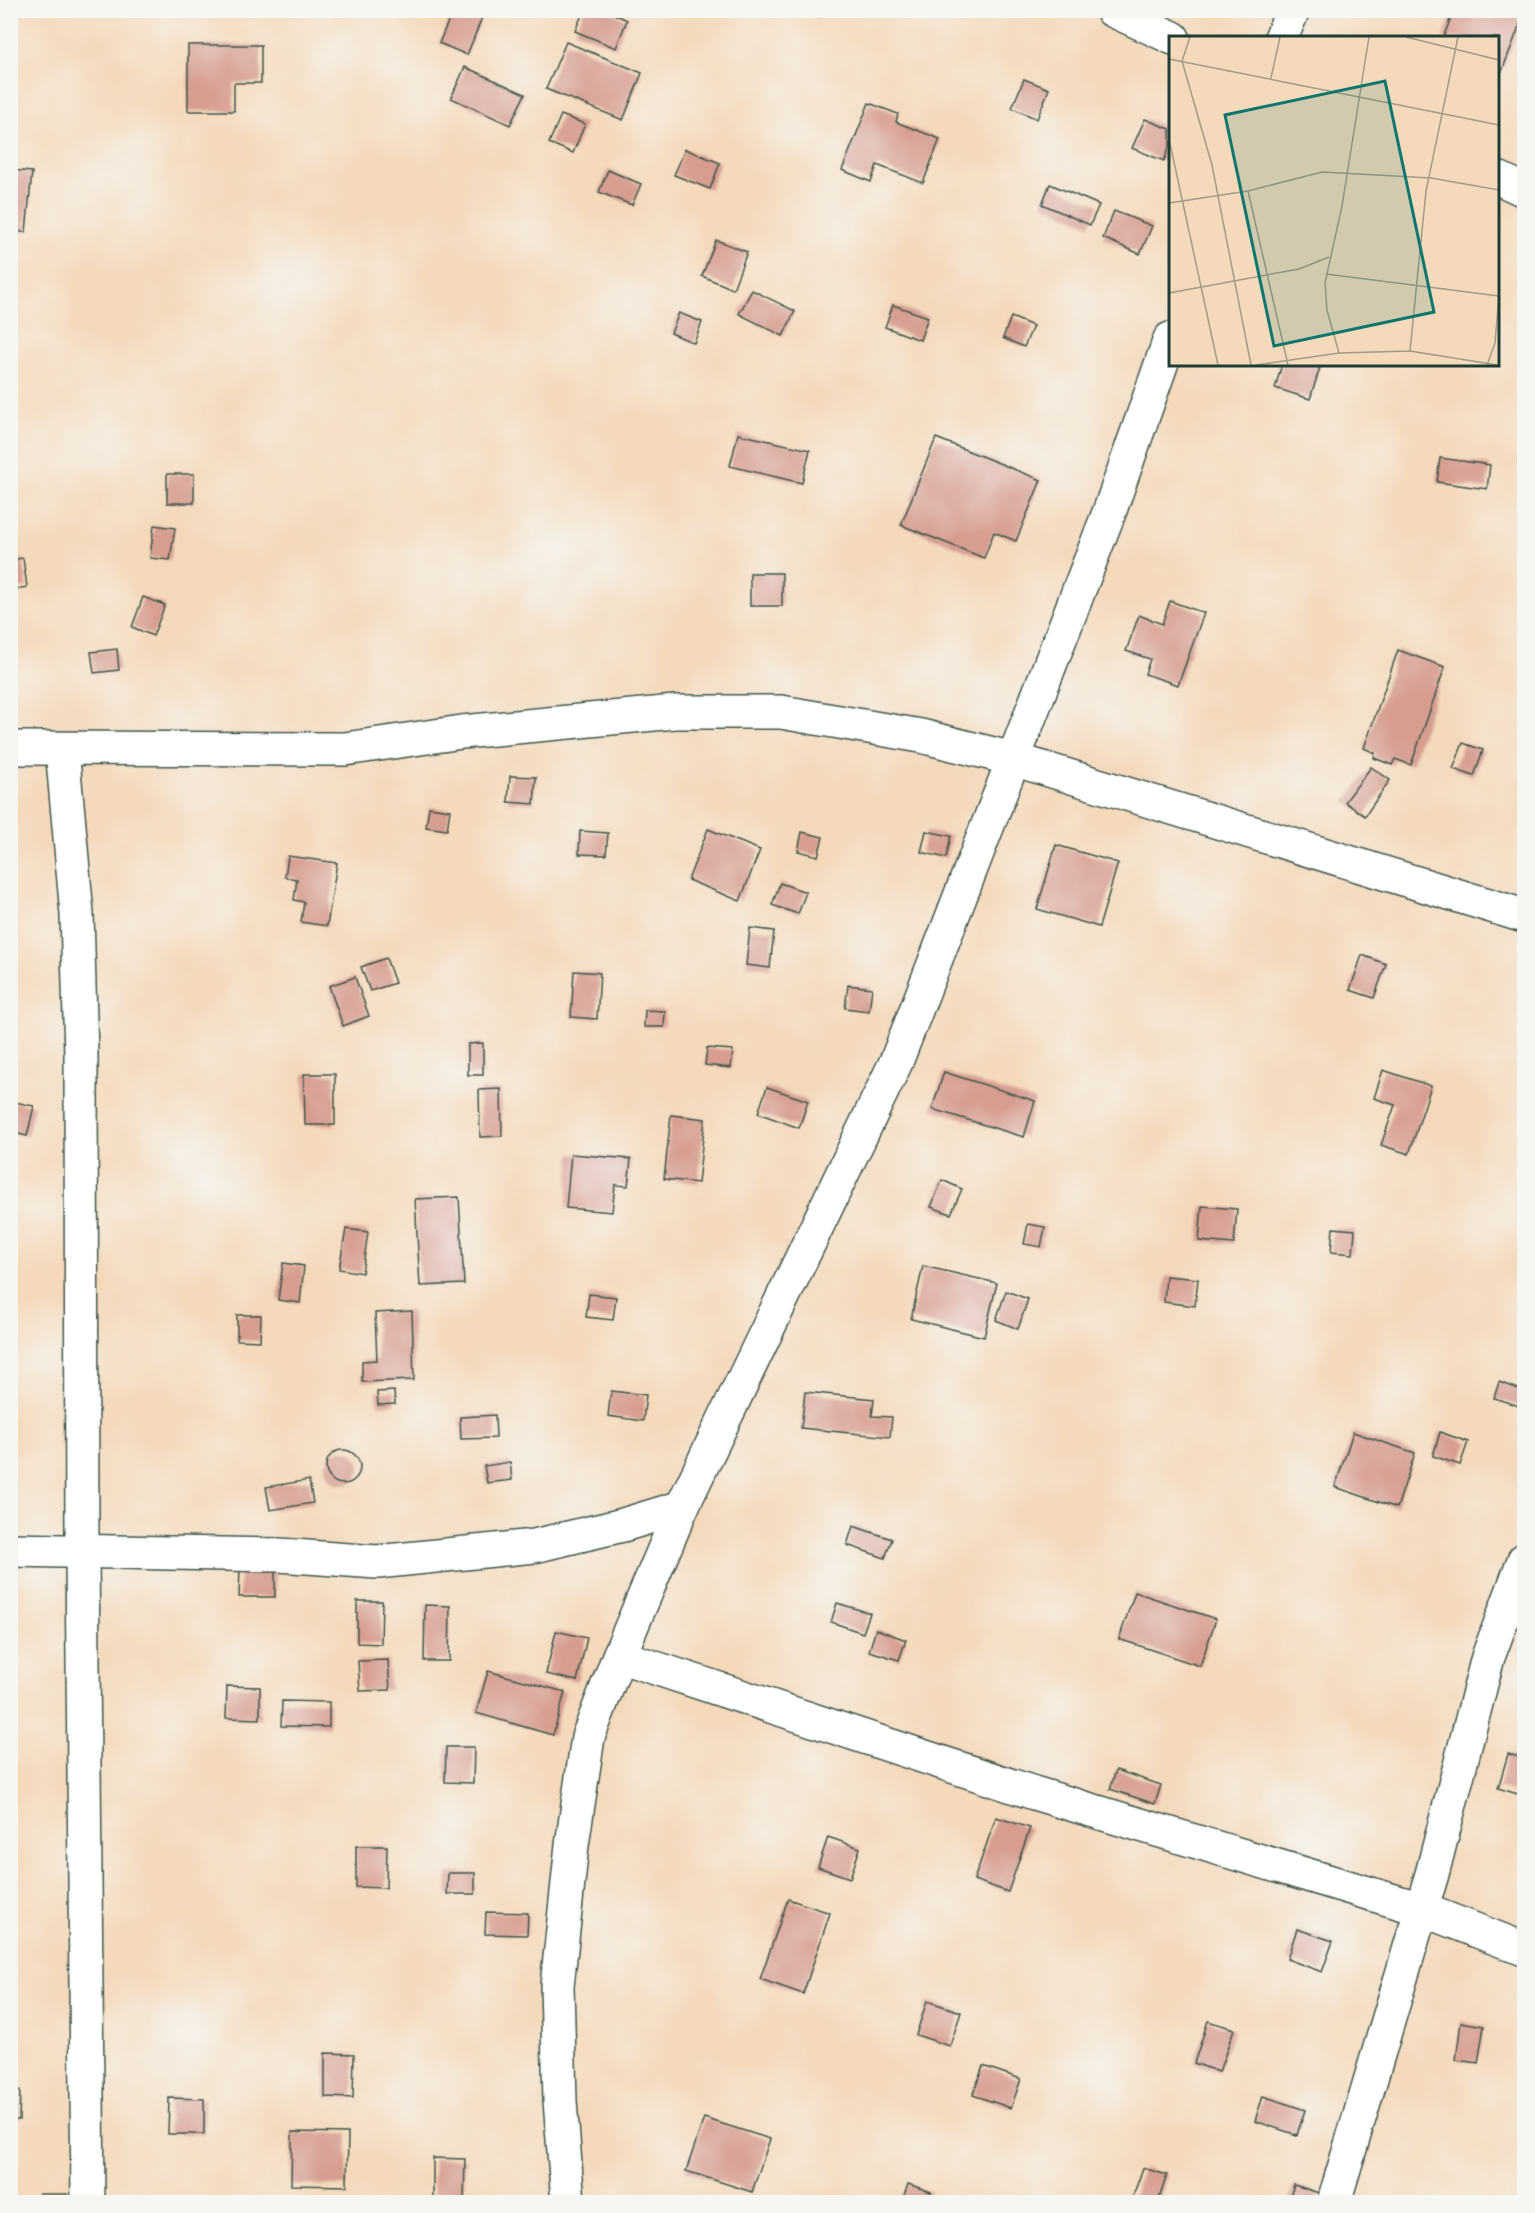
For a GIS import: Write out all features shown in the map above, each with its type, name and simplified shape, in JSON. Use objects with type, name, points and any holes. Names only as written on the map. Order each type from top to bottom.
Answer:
[{"type":"street","points":[[1112,10],[1169,36]]},
{"type":"street","points":[[1282,36],[1293,10]]},
{"type":"street","points":[[1499,179],[1524,190]]},
{"type":"street","points":[[568,2202],[561,2101],[557,1986],[572,1845],[588,1737],[619,1656],[682,1507],[896,1062],[1110,510],[1169,342]]},
{"type":"street","points":[[10,748],[345,749],[462,732],[675,712],[781,712],[921,736],[1013,759],[1524,916]]},
{"type":"street","points":[[62,749],[77,914],[81,1054],[82,1553],[88,2202]]},
{"type":"street","points":[[10,1550],[279,1555],[377,1562],[534,1546],[623,1526],[682,1507]]},
{"type":"street","points":[[1334,2202],[1421,1909],[1488,1657],[1524,1560]]},
{"type":"street","points":[[619,1656],[1034,1793],[1421,1909],[1524,1949]]},
{"type":"building","points":[[453,10],[485,10],[467,55],[439,43]]},
{"type":"building","points":[[584,10],[605,10],[627,20],[616,48],[575,31]]},
{"type":"building","points":[[801,10],[821,10],[818,18]]},
{"type":"building","points":[[1454,10],[1515,10],[1524,14],[1502,71],[1499,70],[1499,36],[1444,36]]},
{"type":"building","points":[[566,42],[642,73],[623,120],[546,89]]},
{"type":"building","points":[[188,45],[261,45],[261,83],[234,83],[234,111],[188,111]]},
{"type":"building","points":[[465,67],[525,94],[510,125],[451,98]]},
{"type":"building","points":[[1024,79],[1049,89],[1037,119],[1012,108]]},
{"type":"building","points":[[869,103],[898,114],[896,122],[940,139],[923,183],[877,165],[871,182],[842,170]]},
{"type":"building","points":[[561,115],[585,124],[573,153],[549,143]]},
{"type":"building","points":[[1145,119],[1169,129],[1169,147],[1164,161],[1132,148]]},
{"type":"building","points":[[685,149],[720,163],[710,189],[674,175]]},
{"type":"building","points":[[10,170],[32,172],[26,232],[10,231]]},
{"type":"building","points":[[608,170],[641,184],[632,205],[599,192]]},
{"type":"building","points":[[1050,184],[1099,205],[1090,225],[1042,204]]},
{"type":"building","points":[[1114,211],[1152,226],[1140,254],[1103,238]]},
{"type":"building","points":[[716,240],[747,252],[733,289],[702,276]]},
{"type":"building","points":[[752,290],[795,311],[783,336],[739,314]]},
{"type":"building","points":[[893,305],[928,317],[920,340],[885,327]]},
{"type":"building","points":[[679,313],[702,322],[694,343],[671,333]]},
{"type":"building","points":[[1011,317],[1033,326],[1024,347],[1003,338]]},
{"type":"building","points":[[1281,366],[1320,366],[1310,399],[1275,388]]},
{"type":"building","points":[[738,434],[810,450],[802,483],[730,466]]},
{"type":"building","points":[[936,438],[1041,480],[1016,541],[994,532],[984,558],[901,525]]},
{"type":"building","points":[[1440,458],[1490,465],[1487,489],[1437,482]]},
{"type":"building","points":[[167,474],[194,474],[194,503],[167,503]]},
{"type":"building","points":[[154,525],[175,528],[170,560],[150,558]]},
{"type":"building","points":[[23,558],[27,587],[10,590],[10,560]]},
{"type":"building","points":[[750,573],[782,573],[782,606],[750,606]]},
{"type":"building","points":[[143,597],[165,605],[153,636],[132,627]]},
{"type":"building","points":[[1170,601],[1204,613],[1178,685],[1145,674],[1150,659],[1126,651],[1139,615],[1162,624]]},
{"type":"building","points":[[117,649],[119,670],[94,673],[91,652]]},
{"type":"building","points":[[1398,650],[1445,667],[1411,765],[1395,759],[1392,765],[1374,758],[1375,753],[1364,748]]},
{"type":"building","points":[[1463,743],[1483,750],[1474,776],[1453,769]]},
{"type":"building","points":[[1371,767],[1390,780],[1365,816],[1345,802]]},
{"type":"building","points":[[510,776],[536,777],[534,804],[508,802]]},
{"type":"building","points":[[429,807],[450,810],[447,830],[426,827]]},
{"type":"building","points":[[708,829],[760,850],[740,901],[688,880]]},
{"type":"building","points":[[580,831],[608,833],[606,855],[579,854]]},
{"type":"building","points":[[926,831],[951,836],[946,858],[921,852]]},
{"type":"building","points":[[802,832],[823,837],[818,856],[798,851]]},
{"type":"building","points":[[1056,845],[1118,863],[1099,927],[1037,909]]},
{"type":"building","points":[[288,856],[337,863],[327,926],[301,922],[304,902],[294,900],[297,879],[285,877]]},
{"type":"building","points":[[780,883],[806,892],[798,914],[772,905]]},
{"type":"building","points":[[750,928],[774,931],[770,968],[746,965]]},
{"type":"building","points":[[1362,955],[1386,964],[1374,998],[1350,990]]},
{"type":"building","points":[[386,958],[395,983],[370,991],[361,967]]},
{"type":"building","points":[[574,971],[600,973],[597,1019],[571,1017]]},
{"type":"building","points":[[355,977],[369,1016],[343,1026],[329,986]]},
{"type":"building","points":[[848,985],[872,988],[869,1011],[845,1008]]},
{"type":"building","points":[[645,1010],[665,1011],[664,1027],[644,1027]]},
{"type":"building","points":[[483,1043],[483,1075],[468,1075],[468,1044]]},
{"type":"building","points":[[707,1048],[733,1050],[731,1068],[705,1065]]},
{"type":"building","points":[[1383,1070],[1431,1086],[1409,1154],[1381,1145],[1395,1105],[1374,1098]]},
{"type":"building","points":[[944,1072],[1035,1101],[1024,1137],[932,1109]]},
{"type":"building","points":[[304,1074],[335,1074],[335,1125],[305,1125]]},
{"type":"building","points":[[767,1087],[808,1101],[799,1128],[758,1113]]},
{"type":"building","points":[[501,1089],[502,1136],[480,1137],[479,1090]]},
{"type":"building","points":[[10,1101],[34,1106],[27,1136],[10,1132]]},
{"type":"building","points":[[671,1115],[705,1119],[698,1183],[664,1179]]},
{"type":"building","points":[[571,1154],[631,1159],[628,1186],[615,1185],[612,1212],[566,1208]]},
{"type":"building","points":[[942,1180],[962,1189],[951,1214],[931,1207]]},
{"type":"building","points":[[459,1197],[464,1284],[420,1286],[415,1199]]},
{"type":"building","points":[[1202,1206],[1237,1209],[1234,1244],[1199,1241]]},
{"type":"building","points":[[1028,1224],[1045,1227],[1041,1247],[1024,1244]]},
{"type":"building","points":[[1333,1228],[1355,1230],[1353,1254],[1331,1252]]},
{"type":"building","points":[[346,1229],[368,1232],[362,1273],[339,1269]]},
{"type":"building","points":[[283,1263],[304,1266],[300,1303],[278,1300]]},
{"type":"building","points":[[923,1266],[997,1283],[984,1337],[911,1319]]},
{"type":"building","points":[[1166,1276],[1198,1279],[1195,1306],[1164,1302]]},
{"type":"building","points":[[1006,1291],[1028,1299],[1018,1329],[996,1320]]},
{"type":"building","points":[[589,1294],[616,1297],[613,1320],[586,1317]]},
{"type":"building","points":[[412,1311],[414,1380],[362,1382],[362,1361],[377,1360],[375,1313]]},
{"type":"building","points":[[237,1315],[261,1315],[260,1341],[237,1340]]},
{"type":"building","points":[[1499,1382],[1524,1391],[1522,1407],[1494,1398]]},
{"type":"building","points":[[394,1391],[395,1404],[378,1405],[377,1392]]},
{"type":"building","points":[[611,1391],[646,1395],[643,1421],[608,1416]]},
{"type":"building","points":[[805,1392],[874,1399],[872,1416],[892,1417],[890,1437],[801,1428]]},
{"type":"building","points":[[495,1415],[496,1438],[461,1439],[460,1417]]},
{"type":"building","points":[[1353,1432],[1415,1453],[1397,1508],[1335,1487]]},
{"type":"building","points":[[1440,1432],[1468,1442],[1460,1465],[1433,1456]]},
{"type":"building","points":[[343,1450],[355,1455],[360,1467],[355,1479],[343,1484],[331,1479],[326,1467],[331,1455]]},
{"type":"building","points":[[510,1462],[512,1480],[487,1483],[484,1466]]},
{"type":"building","points":[[309,1480],[313,1503],[270,1510],[266,1487]]},
{"type":"building","points":[[853,1526],[892,1539],[885,1558],[847,1545]]},
{"type":"building","points":[[240,1567],[275,1567],[275,1597],[239,1597]]},
{"type":"building","points":[[1135,1592],[1216,1619],[1200,1666],[1119,1639]]},
{"type":"building","points":[[357,1601],[382,1601],[381,1644],[357,1643]]},
{"type":"building","points":[[837,1603],[870,1613],[863,1633],[831,1622]]},
{"type":"building","points":[[425,1605],[450,1606],[449,1661],[424,1661]]},
{"type":"building","points":[[876,1629],[906,1640],[899,1660],[869,1651]]},
{"type":"building","points":[[556,1631],[587,1638],[577,1681],[546,1674]]},
{"type":"building","points":[[388,1660],[390,1690],[360,1691],[358,1661]]},
{"type":"building","points":[[488,1671],[565,1692],[553,1735],[476,1713]]},
{"type":"building","points":[[227,1686],[260,1687],[260,1719],[226,1718]]},
{"type":"building","points":[[282,1701],[329,1702],[329,1727],[281,1726]]},
{"type":"building","points":[[446,1747],[474,1747],[473,1783],[445,1782]]},
{"type":"building","points":[[1508,1754],[1524,1758],[1524,1796],[1498,1788]]},
{"type":"building","points":[[1116,1770],[1161,1785],[1155,1804],[1110,1789]]},
{"type":"building","points":[[996,1817],[1030,1828],[1008,1892],[974,1880]]},
{"type":"building","points":[[828,1837],[860,1848],[850,1878],[818,1867]]},
{"type":"building","points":[[356,1846],[387,1846],[386,1888],[356,1887]]},
{"type":"building","points":[[448,1873],[475,1873],[475,1894],[447,1894]]},
{"type":"building","points":[[788,1899],[830,1913],[803,1994],[760,1979]]},
{"type":"building","points":[[486,1912],[528,1913],[527,1935],[485,1934]]},
{"type":"building","points":[[1297,1929],[1333,1941],[1322,1972],[1287,1959]]},
{"type":"building","points":[[927,2001],[961,2012],[950,2046],[916,2035]]},
{"type":"building","points":[[1208,2021],[1234,2029],[1219,2072],[1194,2063]]},
{"type":"building","points":[[1461,2022],[1484,2026],[1478,2063],[1456,2060]]},
{"type":"building","points":[[325,2053],[354,2054],[353,2098],[325,2097]]},
{"type":"building","points":[[983,2066],[1021,2079],[1011,2108],[973,2095]]},
{"type":"building","points":[[10,2091],[20,2091],[19,2120],[10,2120]]},
{"type":"building","points":[[1263,2096],[1305,2110],[1297,2135],[1255,2121]]},
{"type":"building","points":[[169,2098],[204,2099],[204,2134],[168,2134]]},
{"type":"building","points":[[704,2118],[770,2139],[752,2192],[686,2171]]},
{"type":"building","points":[[292,2132],[348,2133],[347,2186],[291,2185]]},
{"type":"building","points":[[433,2158],[465,2159],[464,2202],[433,2202]]},
{"type":"building","points":[[1143,2168],[1167,2175],[1158,2202],[1131,2202]]},
{"type":"building","points":[[908,2184],[931,2192],[927,2202],[902,2202]]},
{"type":"building","points":[[1294,2185],[1319,2193],[1316,2202],[1288,2202]]},
{"type":"building","points":[[40,2194],[67,2194],[67,2202],[40,2202]]}]
